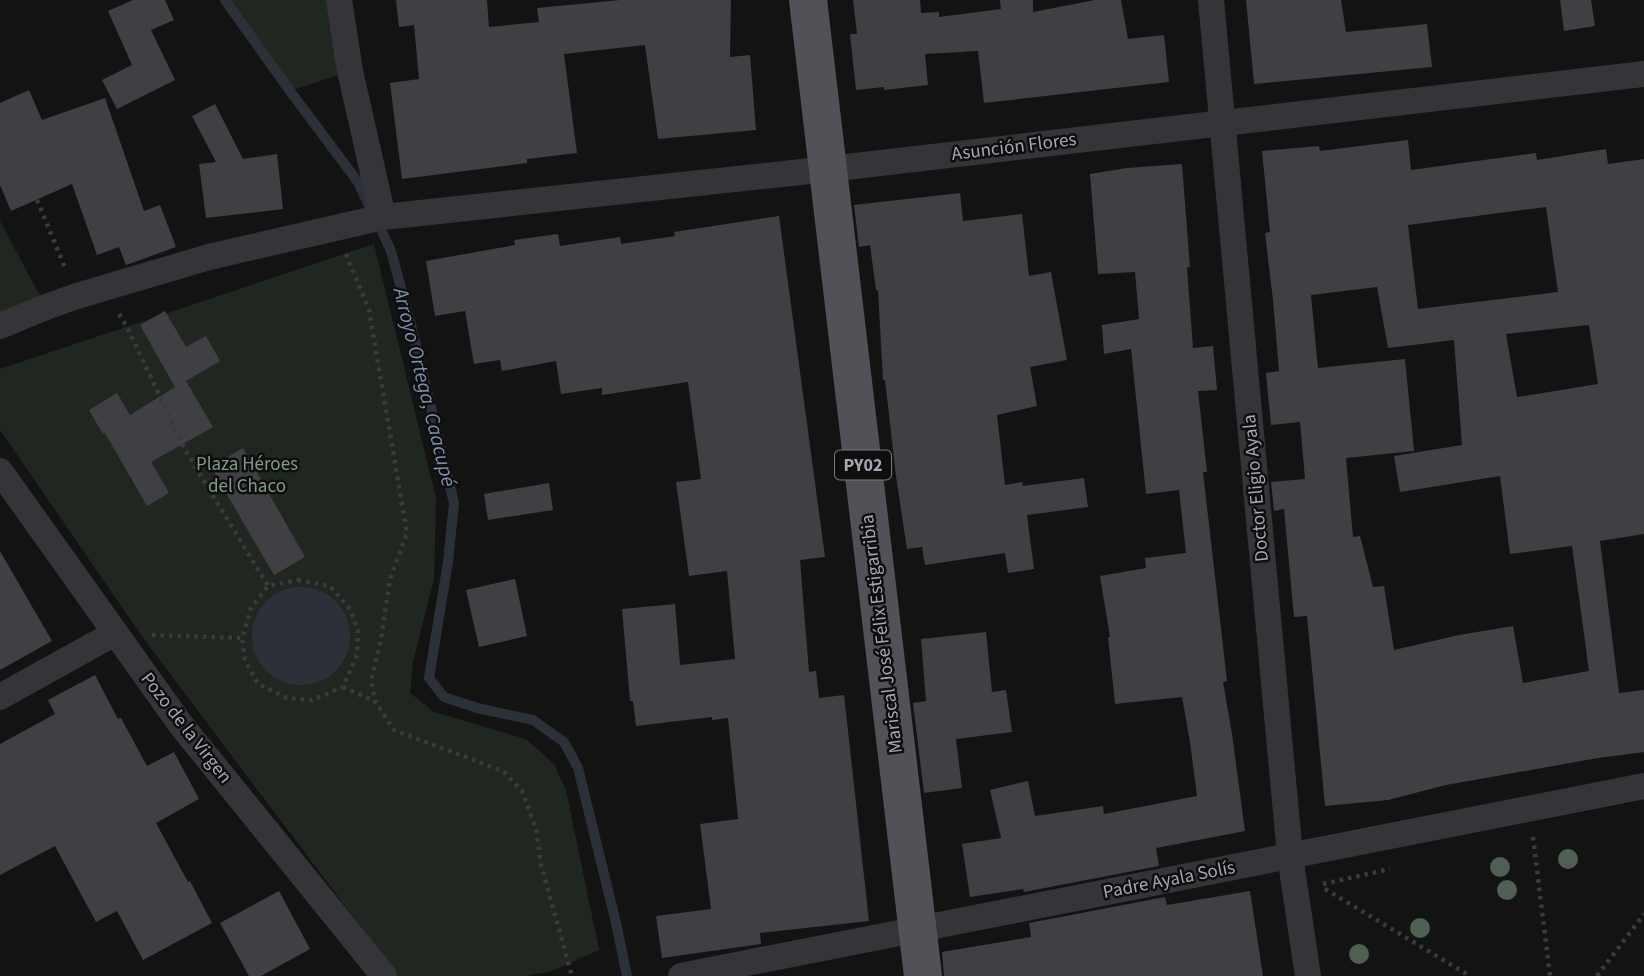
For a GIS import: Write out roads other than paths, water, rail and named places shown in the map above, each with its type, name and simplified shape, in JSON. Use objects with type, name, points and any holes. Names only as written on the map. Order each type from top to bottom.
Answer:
[{"type":"main road","name":"Mariscal José Félix Estigarribia","points":[[808,0],[923,976]]},
{"type":"street","points":[[339,0],[350,71],[382,217]]},
{"type":"street","name":"Doctor Eligio Ayala","points":[[1211,0],[1290,856],[1308,976]]},
{"type":"street","name":"Asunción Flores","points":[[0,326],[77,296],[209,257],[382,217],[829,169],[1644,74]]},
{"type":"street","name":"Pozo de la Virgen","points":[[0,471],[181,725],[384,976]]},
{"type":"street","points":[[0,697],[115,633]]},
{"type":"street","name":"Padre Ayala Solís","points":[[688,975],[1644,786]]},
{"type":"waterway","name":"Arroyo Ortega, Caacupé","points":[[225,0],[358,182],[370,208]]},
{"type":"waterway","name":"Arroyo Ortega, Caacupé","points":[[377,221],[391,251],[454,503],[448,562],[429,678],[444,697],[477,708],[533,720],[564,742],[578,768],[627,976]]},
{"type":"park label","name":"Plaza Héroes del Chaco","points":[[247,475]]}]
